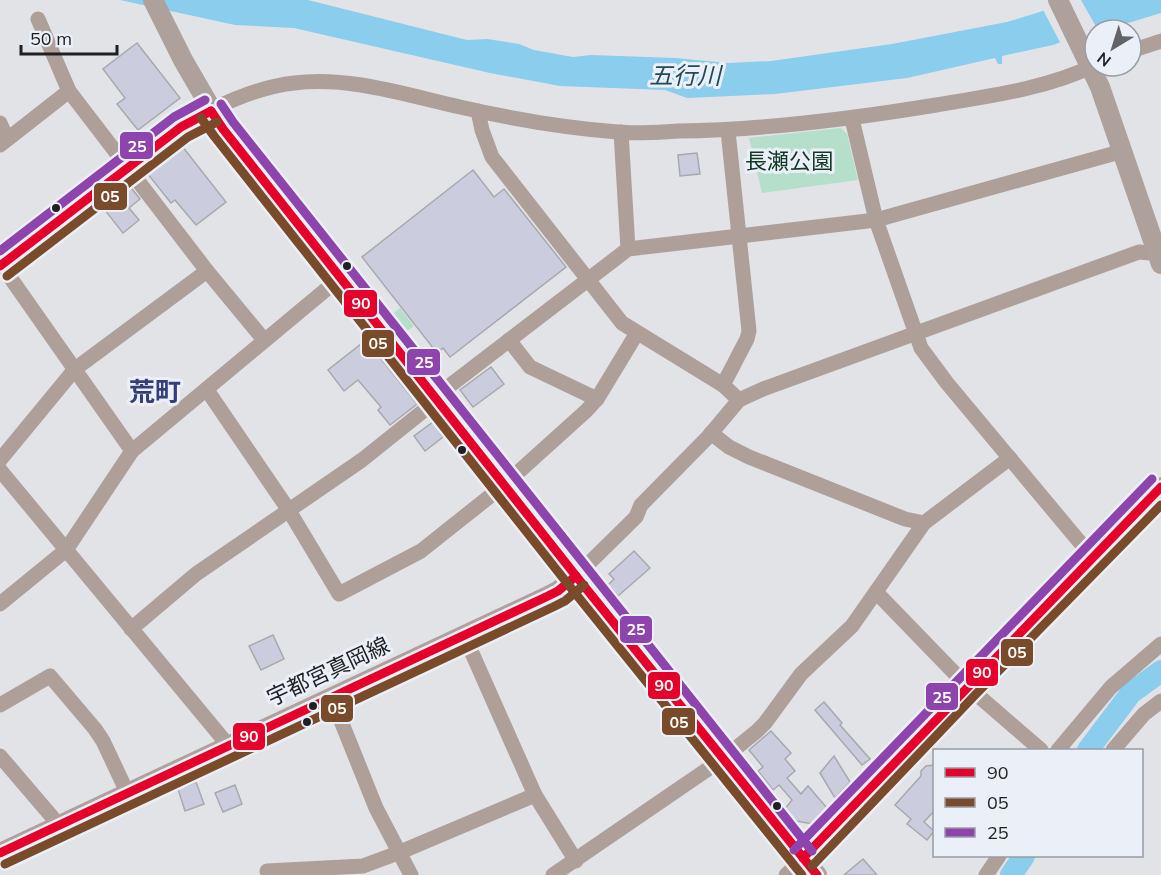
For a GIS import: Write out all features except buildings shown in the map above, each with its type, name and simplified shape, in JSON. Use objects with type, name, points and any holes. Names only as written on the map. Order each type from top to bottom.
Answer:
[{"type":"main road","points":[[153,0],[211,111],[223,129],[576,576],[817,875]]},
{"type":"main road","points":[[1058,0],[1083,47]]},
{"type":"main road","points":[[1097,78],[1160,257]]},
{"type":"main road","points":[[803,858],[1161,487]]},
{"type":"main road","name":"宇都宮真岡線","points":[[0,853],[548,596],[576,576]]},
{"type":"street","points":[[38,19],[69,91],[207,271],[264,340]]},
{"type":"street","points":[[1143,47],[1161,41]]},
{"type":"street","points":[[132,451],[0,264],[181,127],[211,111],[257,92],[276,86],[316,82],[362,85],[551,125],[621,132],[728,131],[852,119],[1008,92],[1041,84],[1083,68]]},
{"type":"street","points":[[0,123],[4,142],[69,91]]},
{"type":"street","points":[[478,111],[492,157],[622,323],[723,386],[739,400]]},
{"type":"street","points":[[852,119],[876,220],[921,348],[947,383],[1093,558]]},
{"type":"street","points":[[723,386],[749,331],[728,131]]},
{"type":"street","points":[[621,132],[628,249]]},
{"type":"street","points":[[131,629],[196,574],[362,460],[427,408],[435,397],[628,249],[876,220],[1122,151]]},
{"type":"street","points":[[576,576],[636,517],[641,505],[711,433],[739,400],[763,389],[1139,252],[1160,257]]},
{"type":"street","points":[[0,460],[75,369],[207,271]]},
{"type":"street","points":[[0,604],[66,550],[132,451],[341,278]]},
{"type":"street","points":[[207,390],[288,509],[339,594],[421,551],[504,485],[597,399],[637,333]]},
{"type":"street","points":[[508,340],[530,366],[597,399]]},
{"type":"street","points":[[711,433],[729,447],[749,457],[904,519],[924,523]]},
{"type":"street","points":[[553,875],[724,758],[765,723],[801,674],[852,626],[924,523],[1010,458]]},
{"type":"street","points":[[0,470],[228,745]]},
{"type":"street","points":[[876,592],[967,686],[1040,749]]},
{"type":"street","points":[[464,635],[535,795],[576,861]]},
{"type":"street","points":[[1059,749],[1111,687],[1161,644]]},
{"type":"street","points":[[0,705],[50,676],[103,741],[127,792]]},
{"type":"street","points":[[331,696],[376,807],[411,875]]},
{"type":"street","points":[[1114,749],[1144,714],[1161,701]]},
{"type":"street","points":[[0,756],[59,825]]},
{"type":"street","points":[[267,871],[363,866],[535,795]]},
{"type":"street","points":[[986,875],[998,857]]},
{"type":"street","points":[[786,875],[803,858]]},
{"type":"green space","name":"長瀬公園","points":[[841,128],[847,134],[858,180],[762,193],[749,138]]},
{"type":"green space","points":[[400,308],[414,326],[404,333],[390,316]]},
{"type":"water","name":"五行川","points":[[120,0],[308,0],[467,40],[487,39],[519,44],[534,50],[573,57],[591,55],[675,58],[728,63],[771,61],[892,44],[1007,22],[1079,0],[1161,0],[1161,13],[1143,18],[1083,18],[1083,34],[1053,45],[1002,56],[1002,64],[998,64],[995,58],[907,78],[775,94],[687,98],[665,90],[560,86],[490,73],[294,28],[235,25]]},
{"type":"pier","points":[[1069,0],[1081,0],[1091,18],[1083,18],[1083,38],[1061,44],[1042,8]]},
{"type":"waterway","points":[[1089,749],[1131,693],[1161,671]]},
{"type":"waterway","points":[[1011,875],[1023,857]]},
{"type":"transit line","name":"25","points":[[0,251],[174,117],[205,100]]},
{"type":"transit line","name":"25","points":[[221,104],[812,851]]},
{"type":"transit line","name":"90","points":[[211,111],[576,576],[817,875]]},
{"type":"transit line","name":"90","points":[[0,266],[181,127],[211,111]]},
{"type":"transit line","name":"05","points":[[201,118],[567,583],[802,875]]},
{"type":"transit line","name":"05","points":[[7,276],[188,137],[217,122]]},
{"type":"transit line","name":"25","points":[[794,850],[1152,479]]},
{"type":"transit line","name":"90","points":[[803,858],[1161,487]]},
{"type":"transit line","name":"05","points":[[812,866],[1161,505]]},
{"type":"transit line","name":"90","points":[[0,853],[548,596],[576,576]]},
{"type":"transit line","name":"05","points":[[5,864],[553,607],[565,601],[584,585]]},
{"type":"district","name":"荒町","points":[[155,392]]}]
